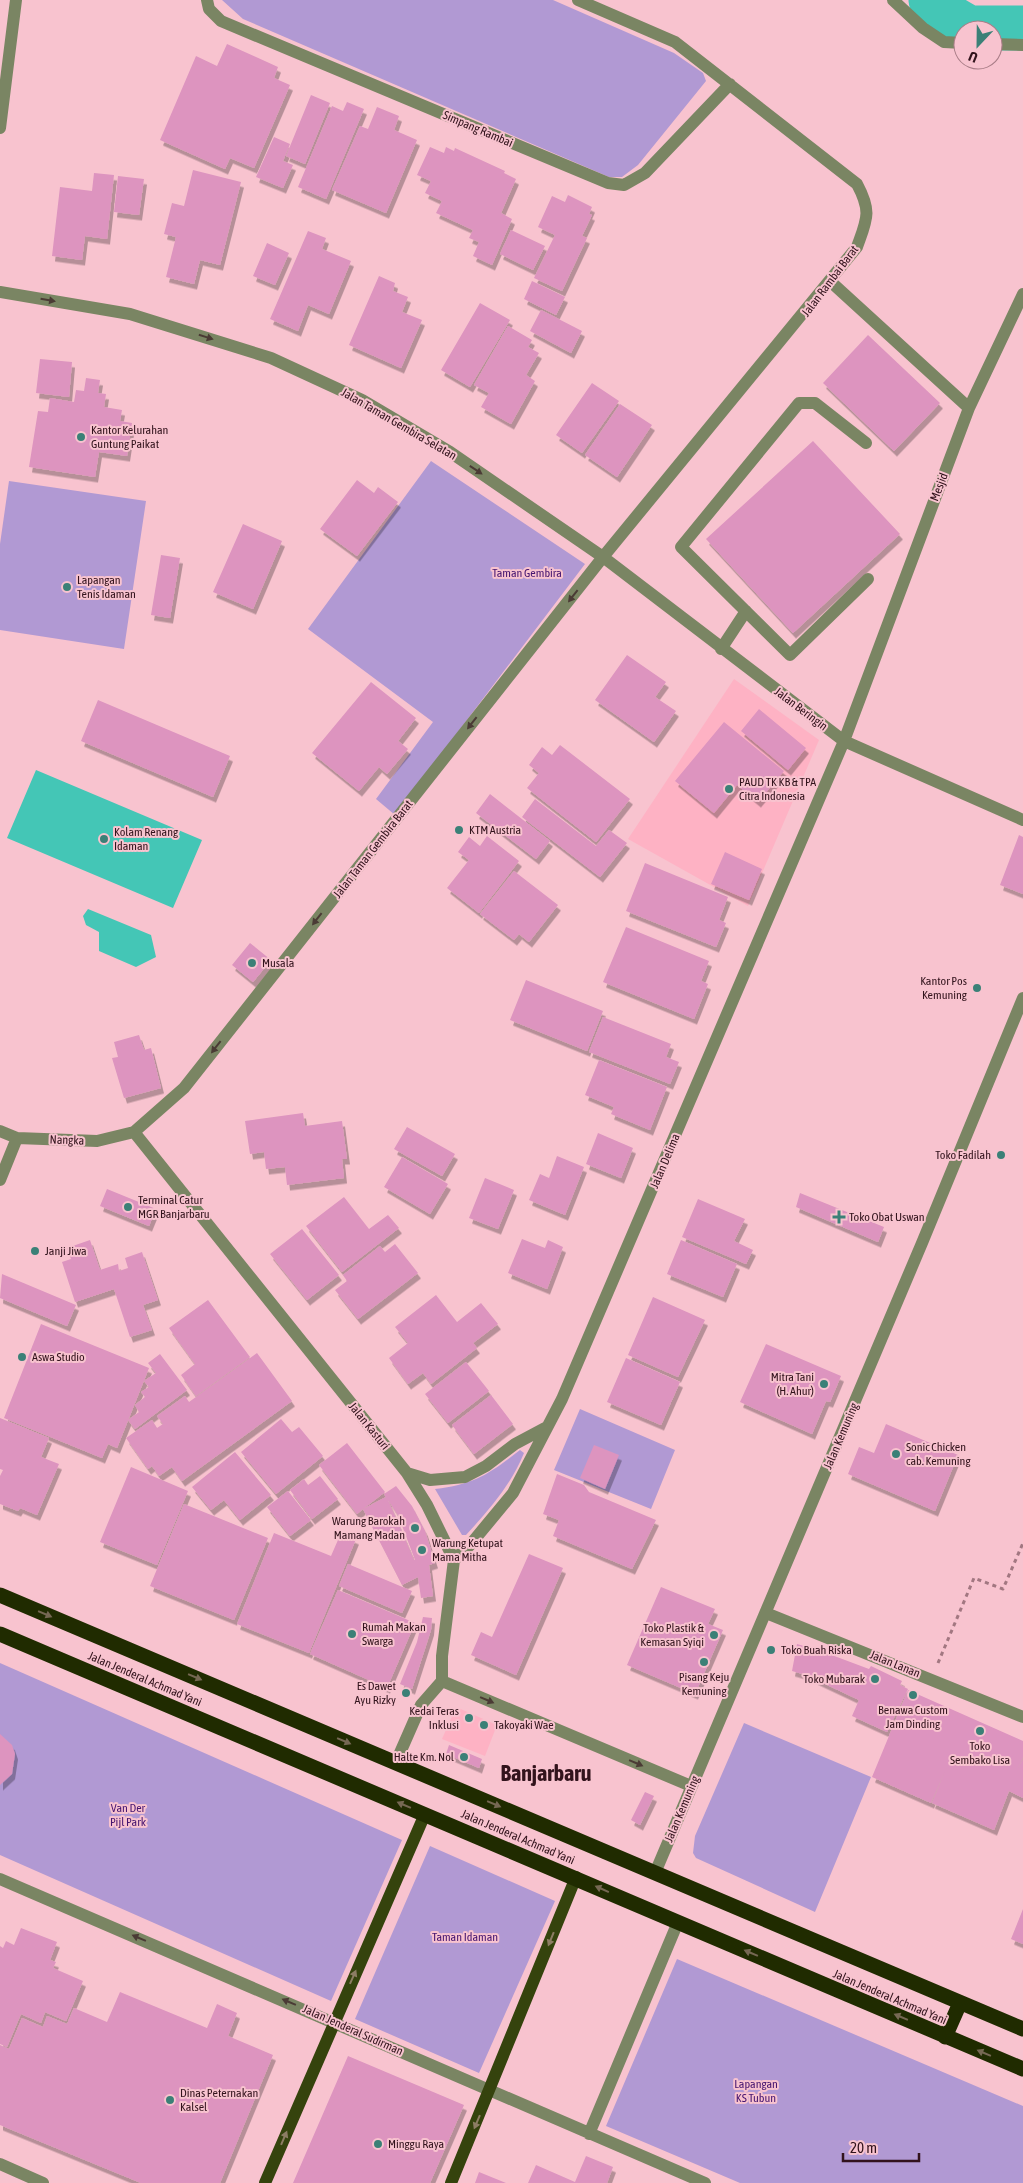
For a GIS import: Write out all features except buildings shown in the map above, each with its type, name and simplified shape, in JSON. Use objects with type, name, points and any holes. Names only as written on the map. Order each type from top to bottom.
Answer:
[{"type":"highway","name":"Jalan Jenderal Achmad Yani","points":[[0,1595],[1023,2030]]},
{"type":"highway","name":"Jalan Jenderal Achmad Yani","points":[[0,1634],[576,1877],[1023,2069]]},
{"type":"highway","points":[[945,2037],[960,2003]]},
{"type":"main road","points":[[266,2183],[334,2021],[425,1814]]},
{"type":"main road","points":[[451,2183],[576,1877]]},
{"type":"street","points":[[0,128],[16,0]]},
{"type":"street","name":"Simpang Rambai","points":[[207,0],[209,9],[221,21],[608,183],[624,185],[645,173],[730,84]]},
{"type":"street","name":"Jalan Rambai Barat","points":[[578,0],[675,42],[857,184],[867,203],[866,221],[858,247],[603,557]]},
{"type":"street","points":[[893,0],[922,28],[944,42],[953,42]]},
{"type":"street","points":[[1003,44],[1023,45]]},
{"type":"street","points":[[831,282],[969,408]]},
{"type":"street","name":"Jalan Taman Gembira Selatan","points":[[0,292],[130,314],[272,358],[362,400],[434,443],[603,557]]},
{"type":"street","name":"Mesjid","points":[[844,742],[969,408],[1023,294]]},
{"type":"street","points":[[866,443],[815,403],[799,403],[681,547],[790,655],[868,579]]},
{"type":"street","name":"Jalan Beringin","points":[[603,557],[844,742],[1023,820]]},
{"type":"street","name":"Jalan Taman Gembira Barat","points":[[134,1132],[184,1088],[603,557]]},
{"type":"street","points":[[721,649],[746,611]]},
{"type":"street","name":"Jalan Delima","points":[[454,1560],[470,1545],[513,1493],[532,1459],[545,1428],[558,1407],[844,742]]},
{"type":"street","name":"Jalan Kemuning","points":[[655,1873],[766,1613],[1023,998]]},
{"type":"street","name":"Nangka","points":[[0,1131],[17,1138],[97,1141],[134,1132]]},
{"type":"street","name":"Jalan Kasturi","points":[[134,1132],[407,1473],[427,1505],[454,1560]]},
{"type":"street","points":[[0,1180],[17,1138]]},
{"type":"street","points":[[407,1473],[430,1480],[465,1477],[486,1466],[514,1444],[545,1428]]},
{"type":"street","points":[[396,1762],[421,1705],[442,1681],[442,1656],[454,1560]]},
{"type":"street","name":"Jalan Lanan","points":[[766,1613],[1023,1717]]},
{"type":"street","points":[[442,1681],[691,1786]]},
{"type":"street","name":"Jalan Jenderal Sudirman","points":[[0,1879],[334,2021],[489,2092],[705,2183]]},
{"type":"street","points":[[589,2134],[678,1922]]},
{"type":"street","points":[[0,2164],[43,2183]]},
{"type":"path","points":[[939,1661],[974,1578],[1003,1589],[1023,1543]]},
{"type":"shaded area","name":"PAUD TK KB & TPA Citra Indonesia","points":[[734,679],[819,740],[748,906],[628,839]]},
{"type":"shaded area","name":"Kolam Renang Idaman","points":[[36,770],[202,840],[173,908],[7,838]]},
{"type":"shaded area","points":[[88,909],[151,935],[156,957],[136,967],[99,951],[99,932],[86,925],[83,916]]},
{"type":"shaded area","points":[[456,1707],[497,1725],[485,1756],[442,1739]]},
{"type":"green space","points":[[222,0],[553,0],[674,53],[703,73],[706,81],[638,165],[622,177],[609,177],[243,19]]},
{"type":"green space","name":"Taman Gembira","points":[[431,461],[585,564],[395,815],[376,799],[433,722],[308,629]]},
{"type":"green space","name":"Lapangan Tenis Idaman","points":[[9,481],[146,501],[124,649],[0,630],[0,544]]},
{"type":"green space","points":[[580,1409],[675,1450],[651,1509],[554,1470]]},
{"type":"green space","points":[[520,1450],[524,1453],[513,1476],[475,1526],[466,1535],[462,1535],[435,1489],[461,1484],[481,1477]]},
{"type":"green space","name":"Van Der Pijl Park","points":[[0,1663],[402,1840],[331,2001],[0,1855]]},
{"type":"green space","points":[[744,1723],[871,1777],[815,1912],[696,1858],[693,1853],[695,1836]]},
{"type":"green space","name":"Taman Idaman","points":[[430,1846],[555,1901],[479,2073],[355,2019]]},
{"type":"green space","name":"Lapangan KS Tubun","points":[[677,1959],[1023,2106],[1023,2183],[740,2183],[606,2126]]},
{"type":"waterway","points":[[931,0],[952,18],[969,28],[1023,28]]},
{"type":"place","name":"Kantor Kelurahan Guntung Paikat","points":[[81,437]]},
{"type":"place","name":"Lapangan Tenis Idaman","points":[[67,587]]},
{"type":"place","name":"PAUD TK KB & TPA Citra Indonesia","points":[[729,789]]},
{"type":"place","name":"KTM Austria","points":[[459,830]]},
{"type":"place","name":"Kolam Renang Idaman","points":[[104,839]]},
{"type":"place","name":"Musala","points":[[252,963]]},
{"type":"place","name":"Kantor Pos Kemuning","points":[[977,988]]},
{"type":"place","name":"Toko Fadilah","points":[[1001,1155]]},
{"type":"place","name":"Terminal Catur MGR Banjarbaru","points":[[128,1207]]},
{"type":"place","name":"Toko Obat Uswan","points":[[839,1217]]},
{"type":"place","name":"Janji Jiwa","points":[[35,1251]]},
{"type":"place","name":"Aswa Studio","points":[[22,1357]]},
{"type":"place","name":"Mitra Tani (H. Ahur)","points":[[824,1384]]},
{"type":"place","name":"Sonic Chicken cab. Kemuning","points":[[896,1454]]},
{"type":"place","name":"Warung Barokah Mamang Madan","points":[[415,1528]]},
{"type":"place","name":"Warung Ketupat Mama Mitha","points":[[422,1550]]},
{"type":"place","name":"Rumah Makan Swarga","points":[[352,1634]]},
{"type":"place","name":"Toko Plastik & Kemasan Syiqi","points":[[714,1635]]},
{"type":"place","name":"Toko Buah Riska","points":[[771,1650]]},
{"type":"place","name":"Pisang Keju Kemuning","points":[[704,1662]]},
{"type":"place","name":"Toko Mubarak","points":[[875,1679]]},
{"type":"place","name":"Es Dawet Ayu Rizky","points":[[406,1693]]},
{"type":"place","name":"Benawa Custom Jam Dinding","points":[[913,1695]]},
{"type":"place","name":"Kedai Teras Inklusi","points":[[469,1718]]},
{"type":"place","name":"Takoyaki Wae","points":[[484,1725]]},
{"type":"place","name":"Toko Sembako Lisa","points":[[980,1731]]},
{"type":"place","name":"Halte Km. Nol","points":[[464,1757]]},
{"type":"place","name":"Dinas Peternakan Kalsel","points":[[170,2100]]},
{"type":"place","name":"Minggu Raya","points":[[378,2144]]},
{"type":"district","name":"Banjarbaru","points":[[546,1773]]}]
